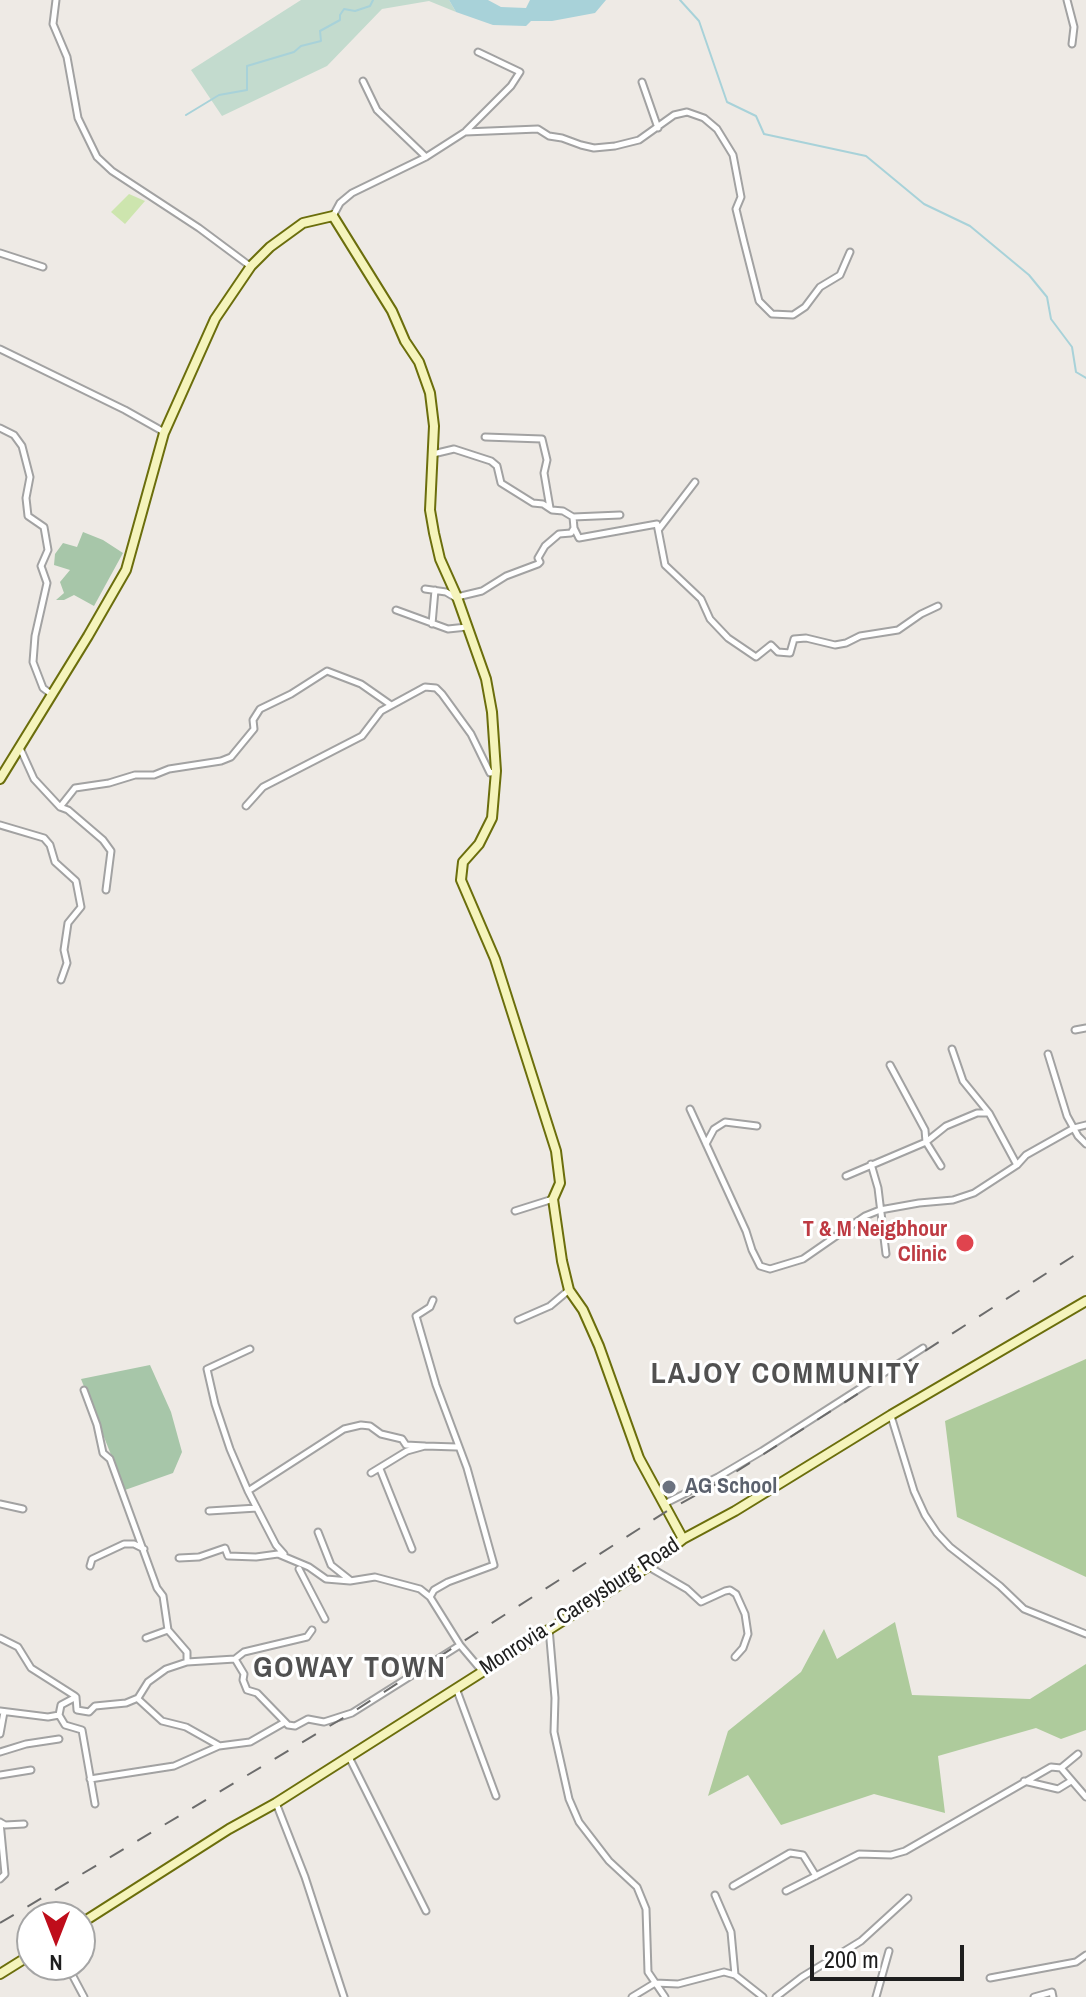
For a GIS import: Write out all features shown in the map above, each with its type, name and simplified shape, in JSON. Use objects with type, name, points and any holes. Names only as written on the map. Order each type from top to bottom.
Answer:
[{"type":"main road","points":[[0,779],[126,570],[164,433],[215,319],[251,266],[270,247],[303,223],[333,216],[374,279],[419,362],[432,405],[430,510],[434,533],[440,559],[458,599],[488,690],[496,771],[492,818],[479,844],[463,862],[461,880],[495,959],[556,1151],[560,1183],[553,1199],[569,1290],[583,1310],[599,1346],[636,1450],[683,1539]]},
{"type":"main road","name":"Monrovia - Careysburg Road","points":[[96,1914],[649,1566],[683,1539],[1086,1301]]},
{"type":"street","points":[[56,0],[53,24],[67,57],[78,118],[97,157],[112,171],[251,266]]},
{"type":"street","points":[[1067,0],[1074,27],[1072,44]]},
{"type":"street","points":[[333,216],[340,203],[352,193],[426,157],[465,132],[511,86],[520,72],[478,52]]},
{"type":"street","points":[[363,81],[377,110],[426,157]]},
{"type":"street","points":[[642,82],[658,128]]},
{"type":"street","points":[[465,132],[538,129],[549,136],[594,148],[639,140],[674,115],[687,112],[704,118],[727,142],[733,155],[741,197],[736,209],[759,301],[772,314],[793,315],[805,307],[820,287],[840,275],[850,252]]},
{"type":"street","points":[[0,253],[43,267]]},
{"type":"street","points":[[0,349],[125,410],[164,433]]},
{"type":"street","points":[[0,428],[14,435],[22,446],[30,477],[26,498],[28,516],[44,527],[48,550],[41,566],[47,583],[35,636],[33,662],[43,688],[51,695]]},
{"type":"street","points":[[485,437],[542,439],[547,460],[544,473],[550,508]]},
{"type":"street","points":[[433,454],[454,449],[491,461],[497,466],[501,483],[526,499],[573,517],[620,515]]},
{"type":"street","points":[[658,529],[695,482]]},
{"type":"street","points":[[573,517],[579,538],[657,524],[665,565],[701,599],[710,619],[728,638],[756,657],[771,645],[778,652],[790,653],[794,639],[806,638],[835,645],[860,636],[898,630],[938,606]]},
{"type":"street","points":[[425,589],[449,593],[458,599],[482,591],[506,576],[538,564],[545,546],[559,534],[571,533],[574,528]]},
{"type":"street","points":[[432,624],[435,590]]},
{"type":"street","points":[[396,610],[448,629],[468,627]]},
{"type":"street","points":[[60,807],[75,788],[135,775],[154,775],[169,769],[231,757],[254,729],[253,720],[260,709],[327,671],[361,684],[391,705]]},
{"type":"street","points":[[246,806],[263,787],[362,736],[381,711],[418,690],[436,688],[471,734],[490,773],[496,771]]},
{"type":"street","points":[[20,747],[34,779],[60,807],[68,810],[103,840],[111,851],[106,890]]},
{"type":"street","points":[[0,825],[44,838],[50,845],[55,862],[76,881],[81,907],[68,923],[64,950],[67,963],[61,980]]},
{"type":"street","points":[[1075,1030],[1086,1028]]},
{"type":"street","points":[[952,1049],[963,1081],[989,1113],[1017,1165]]},
{"type":"street","points":[[1048,1054],[1067,1116],[1086,1144]]},
{"type":"street","points":[[890,1065],[925,1130],[926,1142],[941,1166]]},
{"type":"street","points":[[690,1109],[752,1250],[764,1268],[770,1269],[803,1259],[865,1216],[880,1210],[965,1197],[1017,1165],[1026,1155],[1074,1128],[1086,1125]]},
{"type":"street","points":[[846,1176],[926,1142],[946,1126],[977,1113],[989,1113]]},
{"type":"street","points":[[706,1144],[714,1129],[725,1122],[757,1126]]},
{"type":"street","points":[[871,1164],[886,1254]]},
{"type":"street","points":[[515,1211],[553,1199]]},
{"type":"street","points":[[518,1320],[550,1306],[569,1290]]},
{"type":"street","points":[[430,1597],[434,1590],[448,1582],[494,1565],[467,1468],[457,1447],[416,1316],[430,1307],[433,1300]]},
{"type":"street","points":[[663,1504],[762,1451],[923,1348]]},
{"type":"street","points":[[250,1349],[207,1369],[215,1404],[248,1491],[276,1545],[288,1557],[326,1579],[350,1581],[375,1577],[420,1589],[430,1597],[460,1645],[482,1671]]},
{"type":"street","points":[[84,1390],[103,1453],[110,1459],[157,1588],[163,1596],[168,1630],[187,1652],[187,1662]]},
{"type":"street","points":[[891,1415],[914,1491],[937,1533],[1024,1609],[1086,1634]]},
{"type":"street","points":[[248,1491],[344,1429],[361,1425],[402,1439],[406,1445],[457,1447]]},
{"type":"street","points":[[371,1473],[407,1451],[425,1446]]},
{"type":"street","points":[[380,1469],[412,1549]]},
{"type":"street","points":[[0,1504],[23,1509]]},
{"type":"street","points":[[209,1511],[258,1508]]},
{"type":"street","points":[[318,1532],[331,1565],[350,1581]]},
{"type":"street","points":[[90,1566],[92,1559],[124,1544],[145,1549]]},
{"type":"street","points":[[179,1558],[205,1556],[225,1548],[228,1556],[274,1554],[288,1557]]},
{"type":"street","points":[[649,1566],[687,1589],[701,1602],[725,1591],[736,1594],[745,1614],[748,1634],[743,1648],[735,1657]]},
{"type":"street","points":[[299,1569],[325,1619]]},
{"type":"street","points":[[549,1628],[555,1698],[553,1721],[566,1791],[573,1811],[586,1832],[609,1861],[637,1887],[646,1909],[648,1972],[665,1997]]},
{"type":"street","points":[[146,1638],[168,1630]]},
{"type":"street","points":[[76,1697],[77,1710],[89,1712],[95,1706],[126,1703],[138,1698],[148,1682],[166,1669],[187,1662],[235,1659],[244,1652],[307,1637],[312,1630]]},
{"type":"street","points":[[0,1638],[18,1647],[31,1668],[76,1697]]},
{"type":"street","points":[[235,1659],[244,1674],[247,1690],[257,1693],[285,1722],[295,1726],[308,1719],[324,1722],[345,1716],[460,1645]]},
{"type":"street","points":[[456,1687],[496,1796]]},
{"type":"street","points":[[76,1697],[61,1705],[59,1715],[65,1725],[82,1730],[95,1804]]},
{"type":"street","points":[[138,1698],[162,1721],[186,1727],[219,1746]]},
{"type":"street","points":[[0,1735],[2,1712],[48,1717],[59,1715]]},
{"type":"street","points":[[90,1779],[174,1766],[219,1746],[250,1742],[285,1722]]},
{"type":"street","points":[[0,1752],[59,1739]]},
{"type":"street","points":[[786,1891],[859,1854],[891,1855],[905,1851],[1024,1781],[1051,1767],[1061,1768],[1078,1754]]},
{"type":"street","points":[[348,1756],[426,1911]]},
{"type":"street","points":[[1061,1768],[1086,1797]]},
{"type":"street","points":[[0,1775],[31,1770]]},
{"type":"street","points":[[1024,1781],[1058,1789],[1071,1781]]},
{"type":"street","points":[[276,1803],[305,1877],[344,1997]]},
{"type":"street","points":[[0,1822],[5,1825],[24,1824]]},
{"type":"street","points":[[0,1822],[5,1874],[0,1879]]},
{"type":"street","points":[[733,1886],[790,1853],[803,1855],[816,1876]]},
{"type":"street","points":[[715,1895],[731,1932],[735,1975]]},
{"type":"street","points":[[776,1997],[861,1941],[908,1898]]},
{"type":"street","points":[[876,1997],[889,1951]]},
{"type":"street","points":[[990,1978],[1076,1962],[1086,1955]]},
{"type":"street","points":[[632,1997],[655,1983],[678,1984],[724,1972],[735,1975],[763,1997]]},
{"type":"street","points":[[1034,1997],[1052,1992],[1053,1997]]},
{"type":"green space","points":[[301,0],[449,0],[456,12],[429,1],[382,9],[327,66],[222,116],[191,70]]},
{"type":"green space","points":[[129,194],[145,201],[125,224],[111,212]]},
{"type":"green space","points":[[83,532],[123,553],[94,606],[74,595],[56,600],[64,593],[60,582],[70,570],[54,565],[55,554],[63,543],[77,547]]},
{"type":"green space","points":[[1086,1359],[1086,1577],[957,1517],[945,1421]]},
{"type":"green space","points":[[150,1365],[171,1412],[182,1452],[173,1473],[125,1490],[81,1379]]},
{"type":"green space","points":[[895,1622],[912,1695],[1030,1699],[1086,1664],[1086,1730],[1061,1739],[1036,1728],[938,1756],[945,1813],[874,1794],[781,1825],[748,1775],[708,1796],[728,1731],[801,1672],[824,1629],[837,1659]]},
{"type":"water","points":[[449,0],[488,0],[501,7],[526,8],[530,0],[606,0],[595,13],[552,21],[531,21],[526,26],[493,25],[456,12]]},
{"type":"waterway","points":[[186,115],[219,95],[247,90],[247,66],[321,41],[320,31],[340,20],[344,9],[355,11],[370,6],[373,0]]},
{"type":"waterway","points":[[680,0],[699,21],[727,102],[756,116],[764,134],[866,156],[924,204],[970,226],[1029,275],[1047,297],[1051,319],[1072,347],[1076,372],[1086,378]]},
{"type":"railway","points":[[0,1923],[348,1715],[1086,1248]]},
{"type":"place","name":"T & M Neigbhour Clinic","points":[[965,1243]]},
{"type":"place","name":"AG School","points":[[669,1487]]},
{"type":"district","name":"LAJOY COMMUNITY","points":[[786,1375]]},
{"type":"district","name":"GOWAY TOWN","points":[[350,1669]]}]
